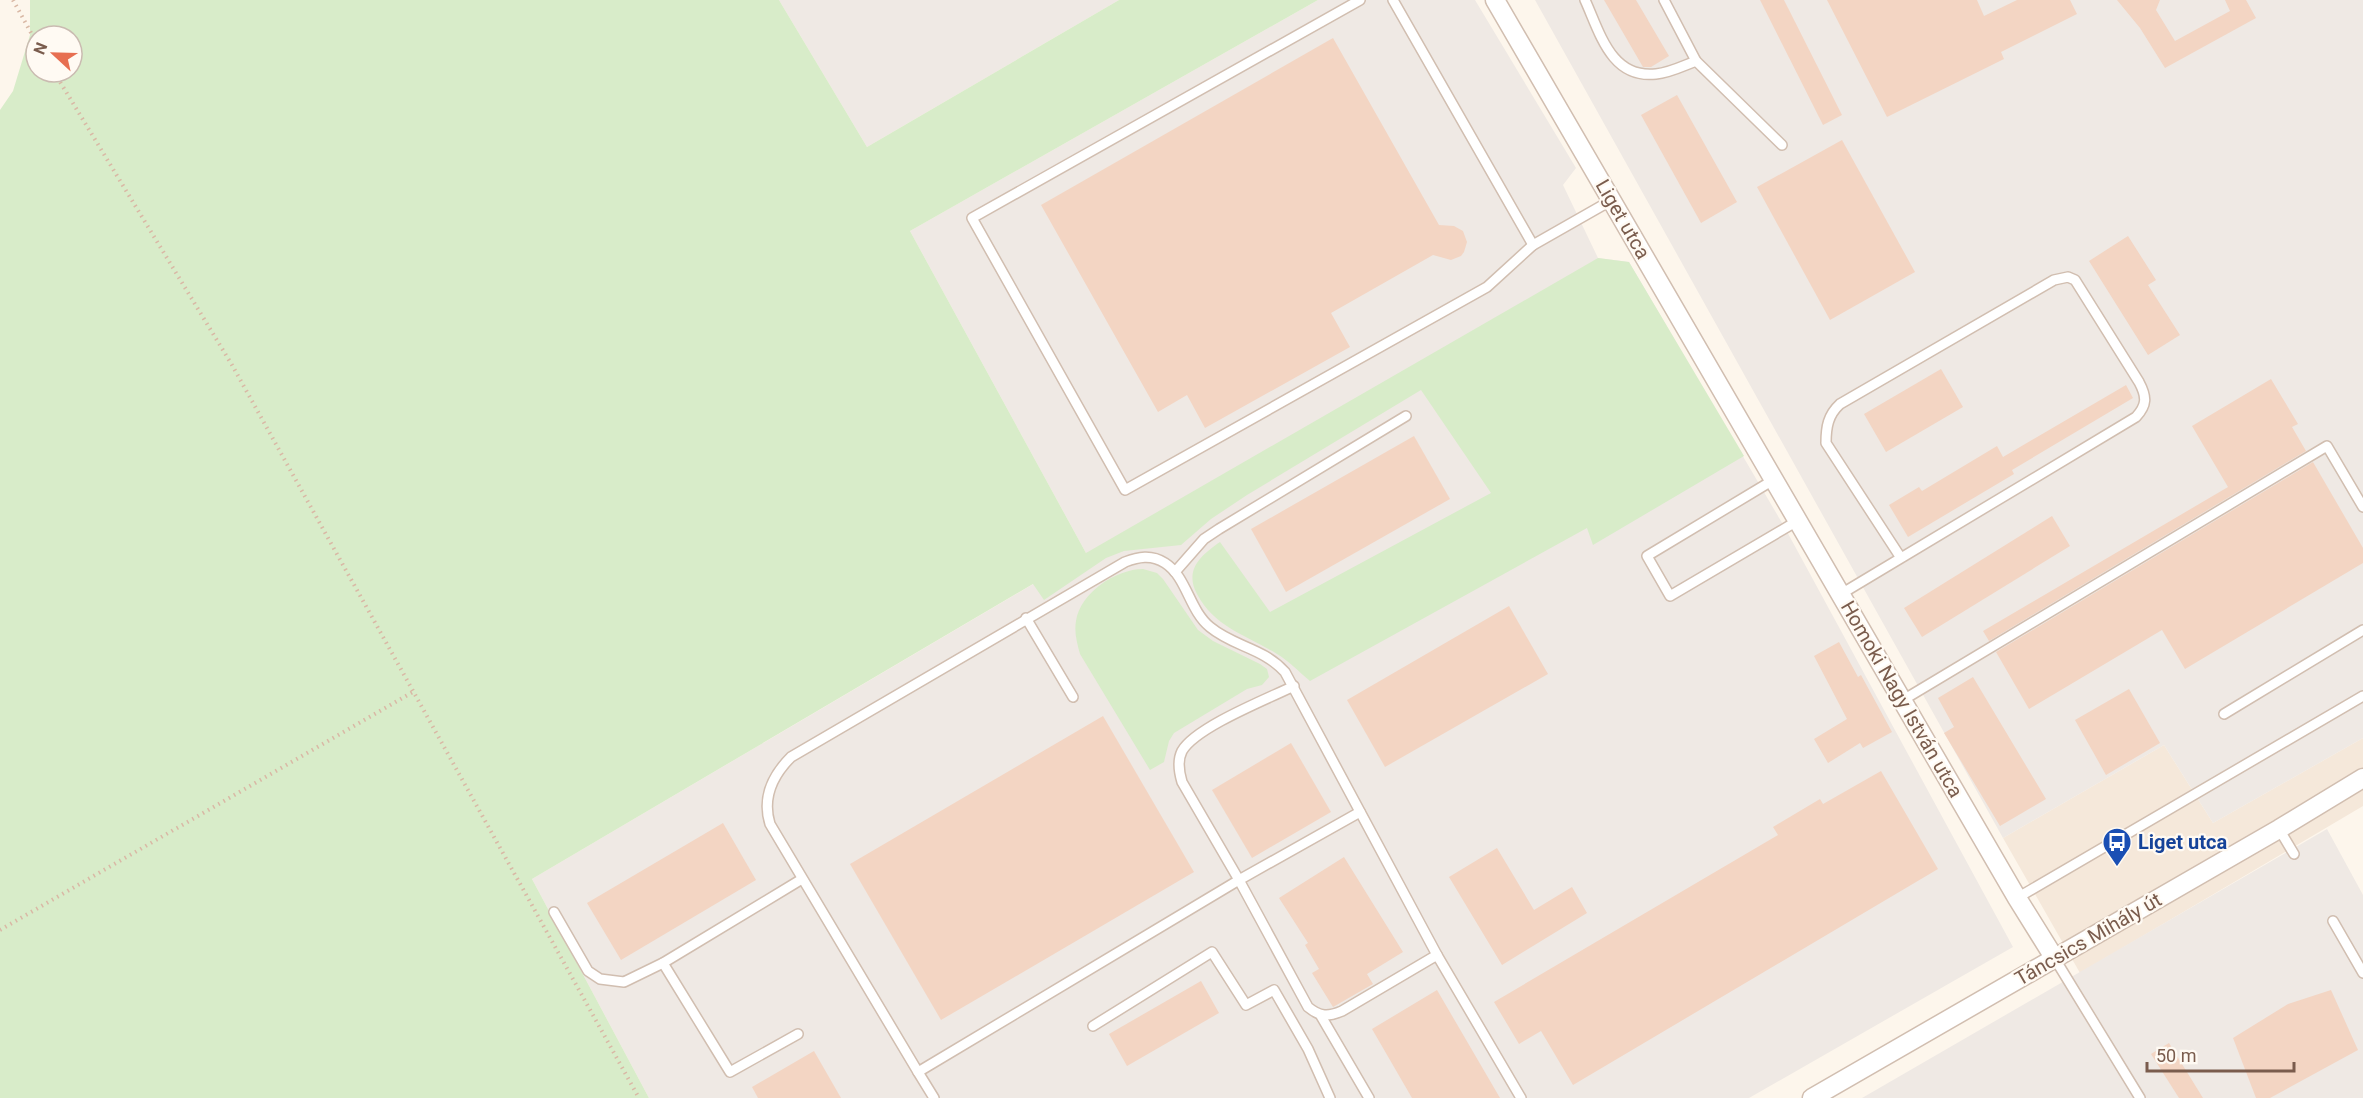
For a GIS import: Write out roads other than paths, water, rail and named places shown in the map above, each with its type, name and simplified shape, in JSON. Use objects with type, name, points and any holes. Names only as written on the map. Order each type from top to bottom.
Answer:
[{"type":"street","name":"Liget utca","points":[[1498,1],[1611,200],[1751,438]]},
{"type":"street","name":"Homoki Nagy István utca","points":[[1751,438],[2017,898],[2055,959]]},
{"type":"street","name":"Táncsics Mihály út","points":[[1812,1098],[2279,829],[2363,778]]},
{"type":"lane","points":[[1360,0],[972,218],[1125,490],[1487,287],[1533,245],[1611,200]]},
{"type":"lane","points":[[1393,0],[1533,245]]},
{"type":"lane","points":[[1585,0],[1608,49],[1619,65],[1629,71],[1642,75],[1658,74],[1696,62]]},
{"type":"lane","points":[[1664,0],[1696,62],[1782,145]]},
{"type":"lane","points":[[1841,594],[1901,558],[2136,417],[2143,410],[2146,401],[2139,382],[2075,280],[2068,277],[2054,280],[1840,404],[1831,415],[1827,423],[1826,442],[1901,558]]},
{"type":"lane","points":[[1175,572],[1204,539],[1406,416]]},
{"type":"lane","points":[[1903,700],[2328,446],[2363,507]]},
{"type":"lane","points":[[1775,479],[1647,556],[1670,596],[1799,520]]},
{"type":"lane","points":[[933,1098],[770,824],[766,810],[767,798],[780,768],[791,757],[1125,562],[1148,556],[1157,559],[1175,572],[1198,614],[1209,627],[1223,636],[1274,659],[1285,672],[1437,955],[1521,1098]]},
{"type":"lane","points":[[1026,618],[1073,697]]},
{"type":"lane","points":[[2224,714],[2363,630]]},
{"type":"lane","points":[[1294,686],[1205,730],[1190,741],[1181,752],[1178,766],[1182,782],[1239,880],[1308,1007],[1321,1016],[1369,1098]]},
{"type":"lane","points":[[2017,898],[2363,696]]},
{"type":"lane","points":[[918,1072],[1239,880],[1360,812]]},
{"type":"lane","points":[[2279,829],[2294,854]]},
{"type":"lane","points":[[554,912],[588,971],[600,979],[624,982],[663,963],[802,879]]},
{"type":"lane","points":[[2333,921],[2363,973]]},
{"type":"lane","points":[[1093,1026],[1212,952],[1246,1005],[1274,990],[1308,1049],[1330,1098]]},
{"type":"lane","points":[[1321,1016],[1330,1016],[1342,1011],[1437,955]]},
{"type":"lane","points":[[2055,959],[2140,1098]]},
{"type":"lane","points":[[663,963],[730,1072],[798,1034]]},
{"type":"place","name":"Liget utca","points":[[2117,868]]}]
